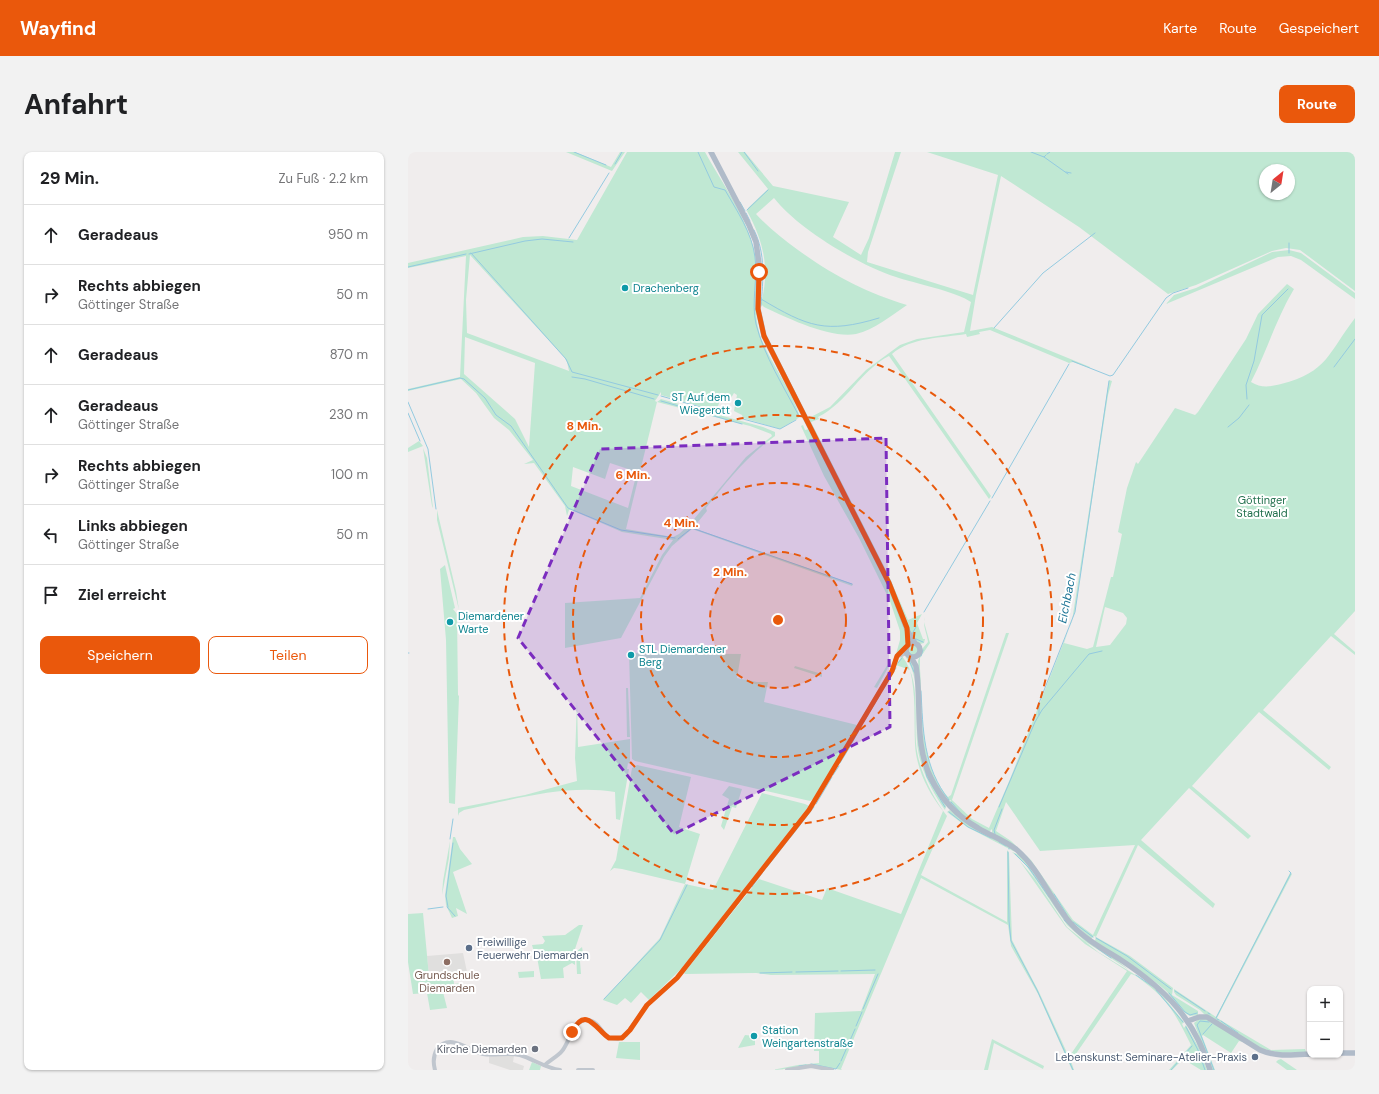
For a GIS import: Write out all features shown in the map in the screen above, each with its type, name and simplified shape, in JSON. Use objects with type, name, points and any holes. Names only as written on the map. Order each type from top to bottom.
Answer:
[{"type":"main road","points":[[711,152],[749,224],[756,242],[759,264],[758,309],[764,336],[889,583],[908,632],[920,649],[910,652]]},
{"type":"main road","points":[[908,632],[910,652],[916,666],[919,688],[922,752],[928,772],[942,798],[969,822],[1004,841],[1017,851],[1034,869],[1072,925],[1090,940],[1132,967],[1162,989],[1188,1021],[1202,1046],[1210,1070]]},
{"type":"main road","points":[[910,652],[915,643]]},
{"type":"main road","points":[[1188,1021],[1199,1016],[1207,1017],[1269,1053],[1278,1055],[1307,1054]]},
{"type":"main road","points":[[1343,1053],[1355,1053]]},
{"type":"street","points":[[546,1065],[561,1051],[574,1029],[581,1022],[586,1020],[594,1022],[609,1038],[618,1039],[624,1036],[647,1005],[676,979],[813,804],[900,655],[910,652]]},
{"type":"street","points":[[435,1070],[435,1055],[438,1048],[446,1043],[459,1044],[483,1054],[511,1054],[521,1056],[560,1070]]},
{"type":"street","points":[[787,1070],[811,1066],[831,1070]]},
{"type":"street","points":[[578,1070],[593,1070]]},
{"type":"highlighted area","points":[[886,438],[890,727],[674,834],[518,638],[600,449]]},
{"type":"shaded area","name":"Grundschule Diemarden","points":[[463,953],[467,972],[429,976],[427,956]]},
{"type":"shaded area","points":[[489,1056],[514,1056],[513,1062],[524,1066],[523,1070],[510,1070],[489,1063]]},
{"type":"green space","points":[[566,152],[575,152],[611,167],[620,152],[625,152],[612,171]]},
{"type":"green space","points":[[627,152],[705,152],[734,202],[752,242],[757,276],[756,314],[760,335],[769,356],[796,406],[800,417],[780,429],[743,418],[742,415],[734,411],[737,395],[734,393],[731,398],[722,395],[718,406],[730,411],[730,415],[661,395],[661,392],[655,401],[657,402],[661,399],[763,427],[775,432],[775,436],[746,460],[706,508],[707,511],[693,528],[853,584],[852,586],[692,529],[672,546],[664,557],[621,638],[565,648],[565,603],[640,598],[662,555],[673,540],[622,532],[571,510],[569,510],[567,516],[565,506],[534,463],[524,464],[533,460],[509,430],[494,418],[476,393],[461,379],[408,391],[408,389],[460,377],[466,256],[408,268],[408,263],[523,237],[543,236],[577,240]],"holes":[[[470,255],[564,357],[569,371],[467,333],[466,300]],[[465,337],[535,363],[529,447],[515,419],[464,374]],[[657,402],[750,426],[771,434],[772,436],[746,457],[689,525],[679,534],[673,537],[626,529]],[[610,463],[637,472],[628,508],[571,486],[573,467],[605,479]]]},
{"type":"green space","points":[[738,152],[745,152],[773,186],[849,202],[833,237],[861,255],[869,238],[895,152],[901,152],[868,252],[867,262],[973,295],[998,175],[927,152],[1355,152],[1355,291],[1300,250],[1286,248],[1272,251],[1196,285],[1168,294],[1079,227],[1001,176],[970,331],[992,327],[1090,368],[1073,362],[1069,363],[990,330],[979,332],[980,334],[967,337],[966,334],[918,341],[900,348],[892,354],[991,496],[989,499],[889,356],[870,369],[837,404],[818,417],[819,419],[811,422],[888,574],[908,620],[922,614],[917,623],[923,639],[925,639],[924,643],[920,644],[912,636],[807,419],[830,407],[866,370],[900,345],[917,339],[964,332],[971,302],[946,291],[881,272],[865,264],[830,245],[813,233],[784,210],[774,198],[756,214],[798,250],[824,268],[850,282],[877,295],[907,305],[883,322],[863,332],[846,335],[822,331],[785,317],[764,307],[761,304],[765,279],[764,256],[758,234],[747,211],[748,208],[768,189]]},
{"type":"green space","points":[[1289,250],[1301,253],[1355,293],[1355,299],[1301,260],[1291,256],[1278,257],[1166,304],[1174,295],[1196,288],[1272,252]]},
{"type":"green space","name":"Göttinger Stadtwald","points":[[1287,284],[1294,289],[1282,312],[1251,382],[1255,384],[1262,386],[1273,386],[1309,374],[1326,360],[1355,318],[1355,611],[1334,634],[1355,652],[1355,655],[1331,636],[1263,710],[1331,767],[1329,770],[1259,712],[1192,786],[1251,836],[1248,839],[1189,788],[1141,840],[1215,904],[1213,908],[1138,845],[1096,937],[1094,936],[1091,939],[1071,921],[1030,861],[992,833],[992,829],[989,832],[976,826],[949,804],[951,800],[948,801],[935,785],[924,755],[918,661],[922,649],[928,642],[924,622],[930,643],[920,658],[924,736],[932,769],[939,784],[948,797],[951,795],[1006,633],[1009,633],[952,800],[972,819],[989,828],[1010,779],[1068,630],[1064,643],[1087,649],[1093,647],[1111,577],[1113,577],[1122,534],[1118,532],[1127,488],[1136,462],[1138,464],[1175,408],[1195,415],[1198,412],[1246,339],[1258,314]],"holes":[[[1105,607],[1123,613],[1127,618],[1126,624],[1110,645],[1096,647]],[[1006,802],[1040,851],[1135,845],[1093,935],[1073,920],[1031,860],[1011,841],[996,831]]]},
{"type":"green space","points":[[1109,380],[1112,381],[1108,395],[1075,611],[1072,619]]},
{"type":"green space","points":[[803,425],[805,430],[809,429],[885,579],[907,636],[905,647],[896,654],[900,640],[900,631],[890,601],[859,538],[824,476],[801,426]]},
{"type":"green space","points":[[419,441],[423,446],[408,452],[408,448]]},
{"type":"green space","points":[[423,448],[427,458],[433,508],[432,506]]},
{"type":"green space","points":[[437,510],[456,591],[459,610],[437,520]]},
{"type":"green space","points":[[445,565],[455,608],[453,609],[457,614],[459,696],[455,804],[449,803],[446,640],[440,569]]},
{"type":"green space","points":[[911,645],[915,645],[917,646],[917,654],[911,655],[908,652],[908,648]]},
{"type":"green space","points":[[629,653],[741,654],[737,678],[757,682],[768,682],[764,702],[857,725],[813,799],[810,801],[635,761],[632,759]]},
{"type":"green space","points":[[902,656],[908,665],[910,670],[896,665]]},
{"type":"green space","points":[[905,656],[910,658],[914,667],[915,684],[914,676]]},
{"type":"green space","points":[[891,659],[889,666],[877,688],[874,687]]},
{"type":"green space","points":[[795,666],[822,674],[822,677],[794,668]]},
{"type":"green space","points":[[910,671],[914,686],[917,753],[931,791],[947,816],[921,875],[1007,922],[1007,850],[1009,853],[1012,940],[1039,992],[1069,1057],[1127,971],[1085,944],[1066,927],[1019,860],[1035,879],[1067,927],[1098,952],[1147,982],[1162,995],[1184,1022],[1182,1024],[1184,1028],[1186,1025],[1199,1048],[1207,1070],[1201,1070],[1183,1059],[1172,1070],[1169,1070],[1191,1045],[1172,1010],[1153,989],[1138,977],[1131,974],[1071,1061],[1074,1070],[1072,1070],[1038,994],[1011,946],[1008,925],[921,878],[841,1069],[842,1070],[820,1066],[772,1070],[819,1063],[819,1051],[814,1051],[815,1013],[861,1011],[875,974],[771,975],[756,973],[684,973],[759,879],[822,900],[827,888],[901,914],[943,811],[932,796],[920,771],[915,744],[914,697]]},
{"type":"green space","points":[[626,688],[628,688],[630,737],[627,737]]},
{"type":"green space","points":[[577,701],[578,747],[630,739],[630,764],[628,763],[627,769],[629,769],[620,820],[616,819],[615,792],[596,790],[577,790],[539,794],[464,810],[459,813],[458,816],[458,808],[525,795],[577,781],[575,758]]},
{"type":"green space","points":[[917,701],[921,755],[946,806],[945,810],[926,778],[920,760],[917,742]]},
{"type":"green space","points":[[637,765],[691,777],[679,827],[700,834],[685,884],[622,869],[614,868],[610,871],[616,860],[632,768]]},
{"type":"green space","points":[[729,786],[742,789],[736,808],[732,807],[724,830],[721,826],[729,799],[722,795]]},
{"type":"green space","points":[[762,793],[809,806],[682,968],[649,1000],[641,992],[631,1003],[625,998],[617,1005],[603,1000],[660,938],[685,884],[713,890]]},
{"type":"green space","points":[[950,810],[958,817],[1011,847],[1015,852],[967,827],[947,812]]},
{"type":"green space","points":[[453,837],[455,837],[460,849],[472,864],[453,872],[467,914],[456,908],[458,916],[452,918],[446,905],[445,895]]},
{"type":"green space","points":[[450,841],[449,858],[442,895],[443,881]]},
{"type":"green space","points":[[1012,852],[1020,855],[1025,860],[1064,917],[1129,970],[1086,942],[1067,925],[1025,864]]},
{"type":"green space","points":[[1290,873],[1292,874],[1217,1018],[1271,1050],[1305,1049],[1306,1052],[1281,1053],[1263,1049],[1204,1014],[1176,995],[1174,989],[1216,1017]]},
{"type":"green space","points":[[423,913],[429,976],[453,973],[454,984],[462,983],[463,988],[443,992],[447,1008],[430,1010],[427,993],[413,994],[408,962],[408,914]]},
{"type":"green space","points":[[579,925],[583,925],[573,955],[575,955],[575,965],[572,963],[563,968],[564,978],[541,979],[537,957],[541,956],[539,952],[544,949],[539,949],[535,955],[532,945],[543,944],[545,941],[542,936],[565,935]]},
{"type":"green space","points":[[1096,937],[1130,956],[1173,988],[1172,995],[1198,1011],[1198,1015],[1190,1016],[1186,1014],[1156,982],[1095,941]]},
{"type":"green space","points":[[582,947],[584,959],[580,961],[581,974],[577,974],[576,952]]},
{"type":"green space","points":[[534,971],[534,977],[519,978],[518,972]]},
{"type":"green space","points":[[1199,1019],[1208,1019],[1243,1042],[1239,1041],[1231,1053],[1203,1035],[1202,1036],[1215,1070],[1212,1070],[1194,1023]]},
{"type":"green space","points":[[745,1035],[755,1036],[755,1045],[738,1048]]},
{"type":"green space","points":[[992,1039],[1044,1066],[1043,1069],[994,1043],[988,1070],[984,1070]]},
{"type":"green space","points":[[619,1042],[640,1042],[640,1060],[616,1058]]},
{"type":"green space","points":[[1281,1059],[1297,1070],[1287,1070],[1276,1062]]},
{"type":"green space","points":[[532,1062],[541,1066],[540,1070],[529,1070]]},
{"type":"waterway","points":[[574,152],[606,165]]},
{"type":"waterway","points":[[615,164],[622,152]]},
{"type":"waterway","points":[[698,152],[714,187],[725,190],[751,239],[756,265],[754,307],[756,324],[769,360],[799,416]]},
{"type":"waterway","points":[[744,152],[758,171]]},
{"type":"waterway","points":[[1031,152],[1044,157],[1046,155]]},
{"type":"waterway","points":[[1044,157],[1068,174]]},
{"type":"waterway","points":[[1066,172],[1071,173]]},
{"type":"waterway","points":[[569,238],[609,173]]},
{"type":"waterway","points":[[747,210],[768,190]]},
{"type":"waterway","points":[[740,202],[745,211]]},
{"type":"waterway","points":[[746,213],[750,221]]},
{"type":"waterway","points":[[754,230],[758,239],[763,267],[761,306]]},
{"type":"waterway","points":[[994,328],[1043,273],[1095,233]]},
{"type":"waterway","points":[[469,254],[525,241],[542,239],[573,242]]},
{"type":"waterway","points":[[1289,243],[1289,253]]},
{"type":"waterway","points":[[471,253],[566,359],[572,372],[658,395]]},
{"type":"waterway","points":[[408,267],[466,254]]},
{"type":"waterway","name":"Eichbach","points":[[1072,361],[1110,376],[1113,375],[1166,298],[1173,293],[1188,288]]},
{"type":"waterway","name":"Eichbach","points":[[1247,399],[1246,385],[1254,361],[1262,315],[1288,289]]},
{"type":"waterway","points":[[761,299],[777,309],[805,322],[818,325],[845,326],[879,318]]},
{"type":"waterway","points":[[1334,367],[1355,339]]},
{"type":"waterway","points":[[992,498],[1069,364]]},
{"type":"waterway","points":[[572,377],[585,379],[654,399]]},
{"type":"waterway","points":[[408,390],[460,378],[464,379],[485,398],[496,415],[511,426],[568,508],[621,530],[675,538]]},
{"type":"waterway","name":"Eichbach","points":[[1039,715],[1039,703],[1075,612],[1109,381]]},
{"type":"waterway","points":[[661,396],[729,415]]},
{"type":"waterway","points":[[661,401],[742,424]]},
{"type":"waterway","points":[[408,402],[428,449],[436,509]]},
{"type":"waterway","points":[[1228,427],[1239,418],[1249,405]]},
{"type":"waterway","points":[[408,413],[420,441]]},
{"type":"waterway","points":[[743,419],[780,429],[796,420]]},
{"type":"waterway","points":[[924,612],[990,501]]},
{"type":"waterway","points":[[678,539],[692,528],[852,584]]},
{"type":"waterway","points":[[912,634],[916,627]]},
{"type":"waterway","points":[[916,639],[923,642]]},
{"type":"waterway","points":[[921,656],[923,650]]},
{"type":"waterway","name":"Eichbach","points":[[999,807],[1035,722],[1042,710],[1089,654],[1102,651]]},
{"type":"waterway","points":[[898,663],[902,658]]},
{"type":"waterway","points":[[909,660],[914,672]]},
{"type":"waterway","points":[[886,684],[896,668]]},
{"type":"waterway","points":[[921,691],[924,734],[929,761],[940,787],[949,800]]},
{"type":"waterway","points":[[869,713],[880,695]]},
{"type":"waterway","points":[[863,723],[868,715]]},
{"type":"waterway","points":[[852,743],[862,725]]},
{"type":"waterway","points":[[840,763],[851,745]]},
{"type":"waterway","points":[[919,745],[927,777],[945,807]]},
{"type":"waterway","points":[[833,775],[839,766]]},
{"type":"waterway","points":[[816,804],[832,777]]},
{"type":"waterway","points":[[951,802],[960,812]]},
{"type":"waterway","points":[[790,838],[814,807]]},
{"type":"waterway","name":"Eichbach","points":[[995,834],[994,830],[1002,809]]},
{"type":"waterway","points":[[949,812],[968,827],[991,838]]},
{"type":"waterway","points":[[450,839],[453,819]]},
{"type":"waterway","points":[[767,867],[789,839]]},
{"type":"waterway","points":[[999,842],[1006,846]]},
{"type":"waterway","points":[[448,907],[446,896],[453,843]]},
{"type":"waterway","points":[[1008,852],[1009,921],[1011,941],[1037,990],[1073,1070]]},
{"type":"waterway","points":[[1015,854],[1029,868],[1049,897]]},
{"type":"waterway","points":[[752,887],[765,869]]},
{"type":"waterway","points":[[1216,1018],[1291,873],[1289,871]]},
{"type":"waterway","points":[[604,999],[660,940],[687,885]]},
{"type":"waterway","points":[[730,914],[750,888]]},
{"type":"waterway","points":[[1054,894],[1067,915]]},
{"type":"waterway","points":[[428,909],[443,907]]},
{"type":"waterway","points":[[447,907],[455,916]]},
{"type":"waterway","points":[[1064,920],[1070,926]]},
{"type":"waterway","points":[[1073,922],[1093,937]]},
{"type":"waterway","points":[[697,955],[723,923]]},
{"type":"waterway","points":[[1096,938],[1127,956],[1171,989]]},
{"type":"waterway","points":[[1097,948],[1111,958]]},
{"type":"waterway","points":[[841,971],[875,970]]},
{"type":"waterway","points":[[796,972],[838,971]]},
{"type":"waterway","points":[[760,973],[792,972]]},
{"type":"waterway","points":[[863,1009],[878,974]]},
{"type":"waterway","points":[[1136,975],[1152,986]]},
{"type":"waterway","points":[[1156,990],[1183,1022]]},
{"type":"waterway","points":[[1175,991],[1205,1011]]},
{"type":"waterway","points":[[1169,993],[1185,1012],[1190,1015],[1197,1013]]},
{"type":"waterway","points":[[856,1026],[862,1012]]},
{"type":"waterway","points":[[1209,1022],[1200,1021],[1197,1025],[1214,1070]]},
{"type":"waterway","points":[[1221,1021],[1238,1033]]},
{"type":"waterway","points":[[1203,1034],[1212,1024]]},
{"type":"waterway","points":[[1186,1027],[1198,1050],[1205,1070]]},
{"type":"waterway","points":[[841,1061],[855,1029]]},
{"type":"waterway","points":[[1171,1070],[1192,1046]]},
{"type":"waterway","points":[[811,1064],[836,1069],[840,1063]]},
{"type":"waterway","points":[[799,1066],[806,1065]]},
{"type":"place","name":"Drachenberg","points":[[625,288]]},
{"type":"place","name":"ST Auf dem Wiegerott","points":[[738,403]]},
{"type":"place","name":"Diemardener Warte","points":[[450,622]]},
{"type":"place","name":"STL Diemardener Berg","points":[[631,655]]},
{"type":"place","name":"Freiwillige Feuerwehr Diemarden","points":[[469,948]]},
{"type":"place","name":"Grundschule Diemarden","points":[[447,962]]},
{"type":"place","name":"Station Weingartenstraße","points":[[754,1036]]},
{"type":"place","name":"Kirche Diemarden","points":[[535,1049]]},
{"type":"place","name":"Lebenskunst: Seminare-Atelier-Praxis","points":[[1255,1057]]},
{"type":"route","points":[[572,1032],[580,1022],[589,1020],[594,1022],[607,1037],[614,1039],[622,1038],[630,1030],[647,1005],[676,979],[809,810],[892,671],[898,654],[908,645],[908,632],[904,618],[889,583],[764,336],[758,309],[759,272]]}]
